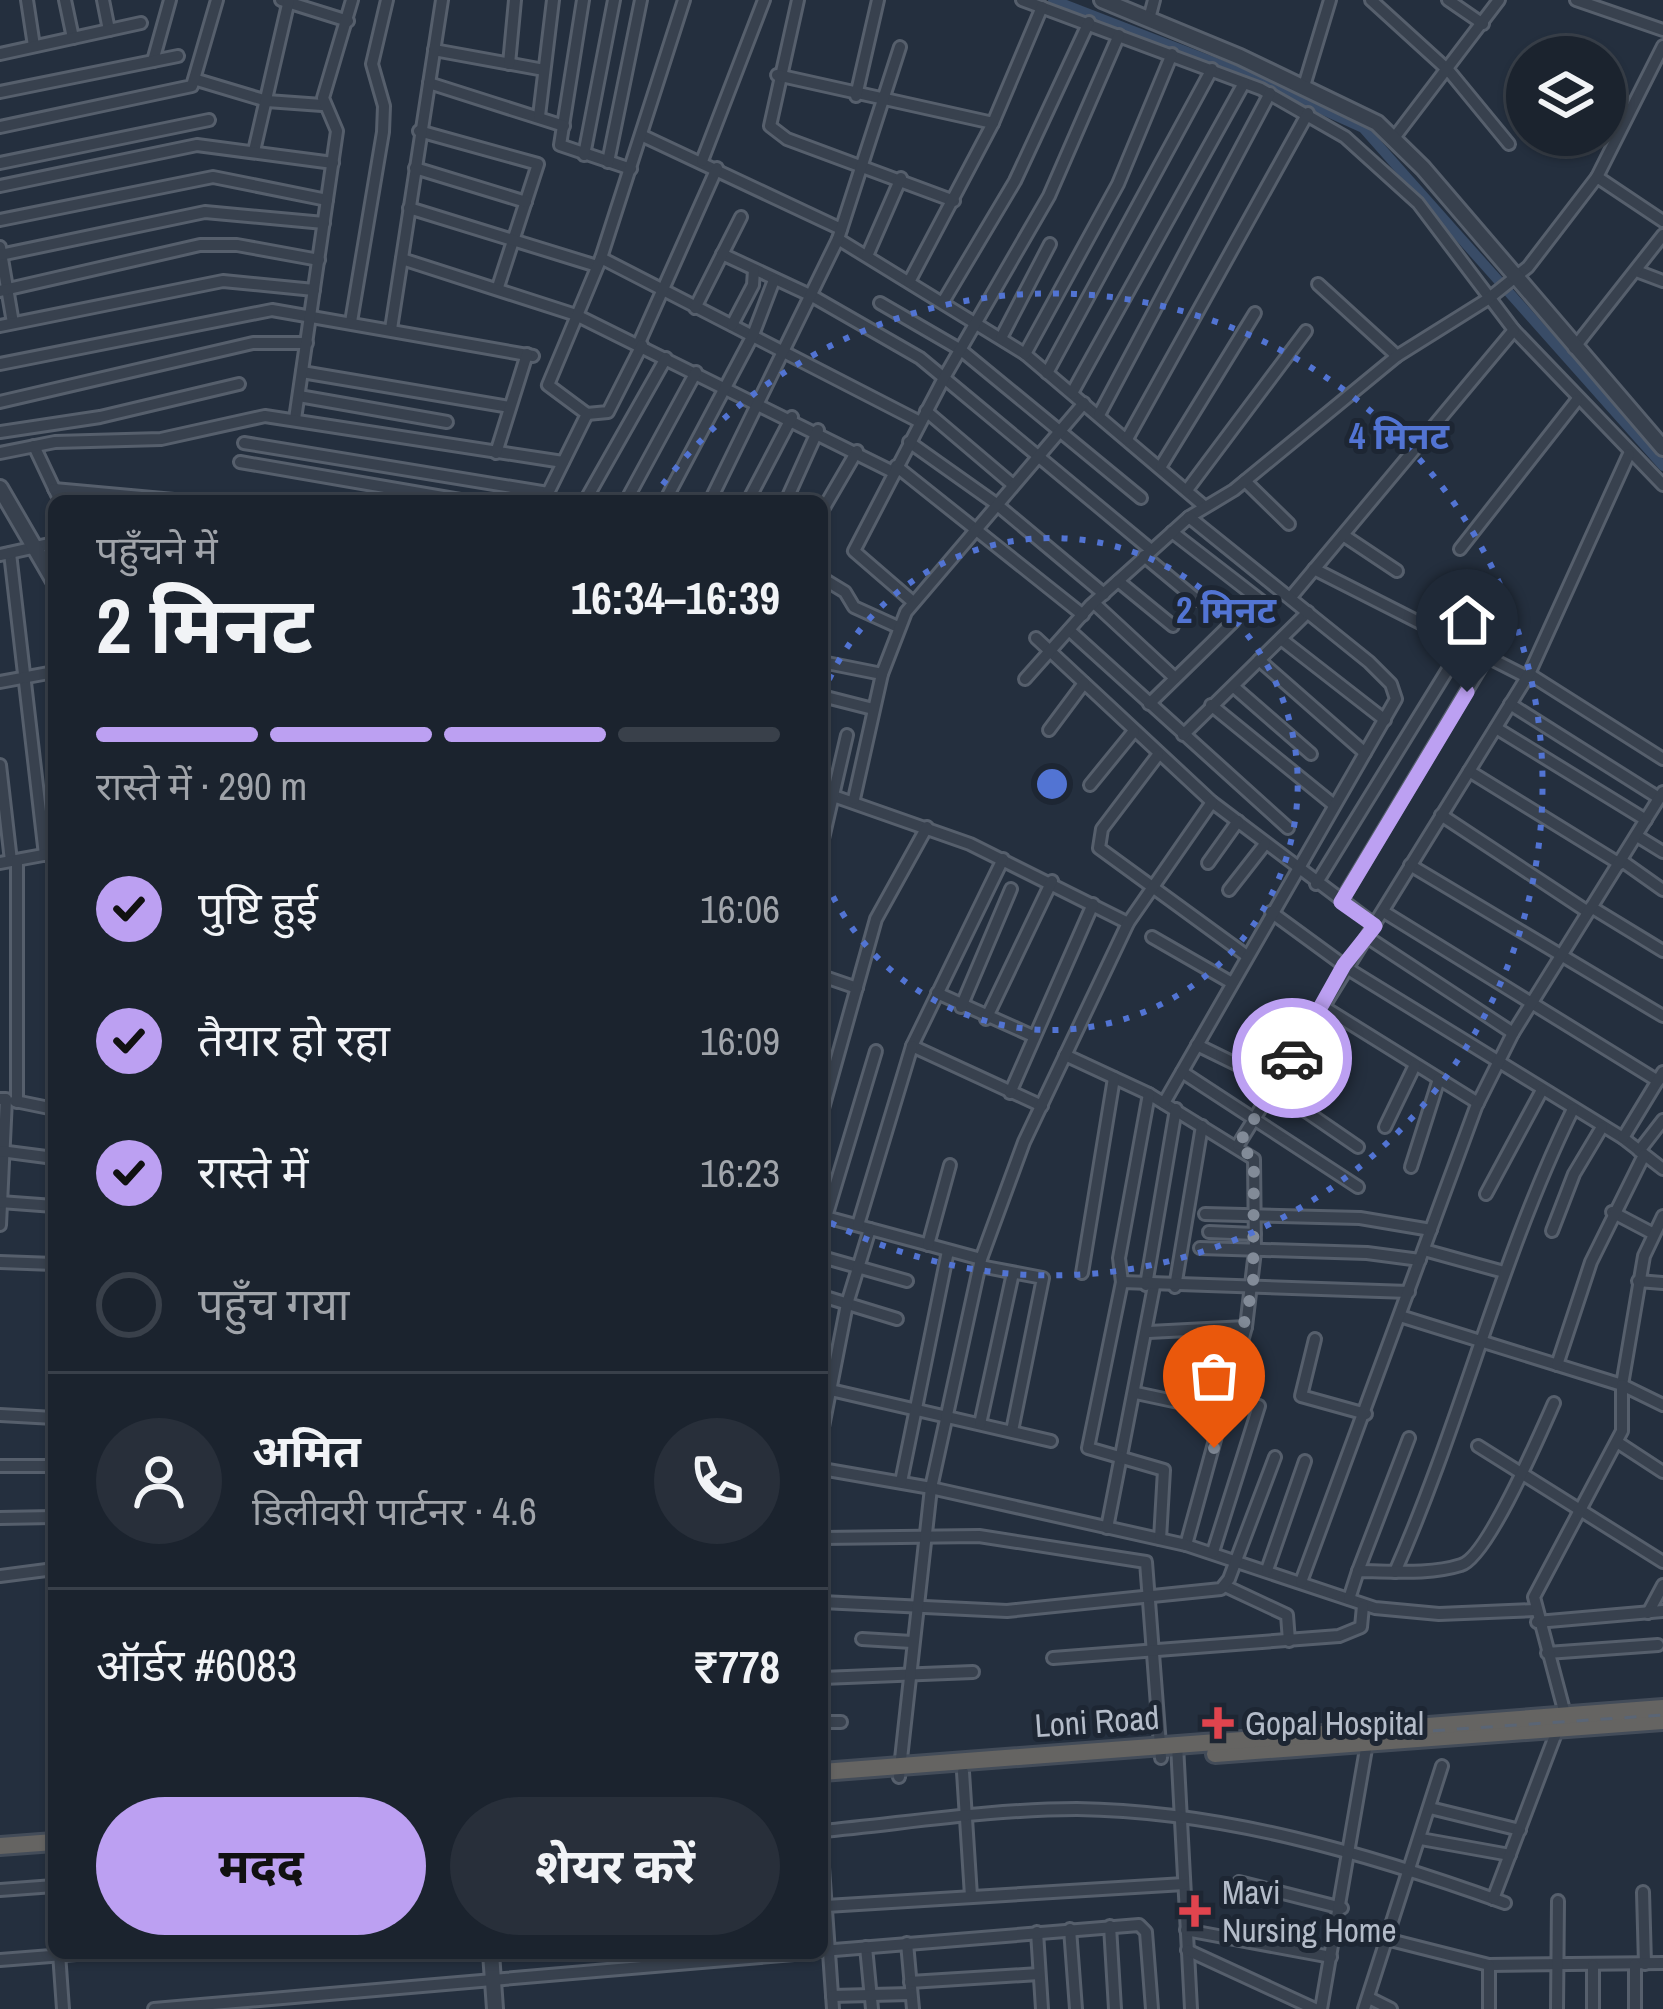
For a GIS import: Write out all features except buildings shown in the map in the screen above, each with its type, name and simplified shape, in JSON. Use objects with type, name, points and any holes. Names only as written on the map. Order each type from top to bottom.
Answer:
[{"type":"highway","name":"Loni Road","points":[[828,1772],[964,1772],[1169,1751],[1367,1742],[1663,1708]]},
{"type":"highway","name":"Loni Road","points":[[828,1783],[899,1772],[1561,1721],[1663,1720]]},
{"type":"highway","points":[[0,1834],[48,1831]]},
{"type":"highway","points":[[0,1846],[48,1842]]},
{"type":"street","points":[[27,0],[34,46]]},
{"type":"street","points":[[65,0],[73,38]]},
{"type":"street","points":[[103,0],[109,30]]},
{"type":"street","points":[[153,61],[170,0]]},
{"type":"street","points":[[197,80],[217,0]]},
{"type":"street","points":[[296,419],[338,131],[322,105],[352,0]]},
{"type":"street","points":[[351,322],[383,131],[383,96],[372,64],[387,0]]},
{"type":"street","points":[[392,329],[442,0]]},
{"type":"street","points":[[508,64],[515,0]]},
{"type":"street","points":[[539,116],[553,0]]},
{"type":"street","points":[[583,0],[561,147],[631,169]]},
{"type":"street","points":[[584,155],[614,0]]},
{"type":"street","points":[[608,162],[641,0]]},
{"type":"street","points":[[684,0],[599,262],[548,387],[587,414],[608,412],[717,168]]},
{"type":"street","points":[[703,161],[764,0]]},
{"type":"street","points":[[798,0],[769,113],[776,133],[954,202]]},
{"type":"street","points":[[856,96],[878,0]]},
{"type":"street","points":[[1022,0],[1172,54],[1193,50],[1304,86],[1355,110],[1394,138],[1502,288],[1514,330],[1663,484]]},
{"type":"street","points":[[1102,0],[1149,19],[1212,69],[1270,93],[1345,137],[1502,288],[1574,348],[1663,448]]},
{"type":"street","points":[[1149,19],[1154,0]]},
{"type":"street","points":[[1304,86],[1330,0]]},
{"type":"street","points":[[1371,0],[1449,71],[1506,140]]},
{"type":"street","points":[[1448,0],[1483,24]]},
{"type":"street","points":[[1394,138],[1499,0]]},
{"type":"street","points":[[254,151],[286,1],[347,21]]},
{"type":"street","points":[[1578,1],[1663,30]]},
{"type":"street","points":[[909,282],[954,202],[1042,7]]},
{"type":"street","points":[[944,302],[1015,182],[1089,22]]},
{"type":"street","points":[[0,54],[141,23]]},
{"type":"street","points":[[914,602],[854,555],[909,442],[1049,196],[1119,35]]},
{"type":"street","points":[[1025,679],[1118,580],[1189,517],[1245,481],[1397,356],[1502,288],[1552,242],[1597,177],[1663,46]]},
{"type":"street","points":[[713,495],[840,234],[900,47]]},
{"type":"street","points":[[434,50],[544,70]]},
{"type":"street","points":[[1025,354],[1118,184],[1172,54]]},
{"type":"street","points":[[0,92],[178,56]]},
{"type":"street","points":[[1047,373],[1212,69]]},
{"type":"street","points":[[777,75],[992,123]]},
{"type":"street","points":[[0,127],[171,92],[197,80],[267,101],[322,105]]},
{"type":"street","points":[[429,83],[563,126]]},
{"type":"street","points":[[1072,393],[1244,83]]},
{"type":"street","points":[[1099,415],[1270,93]]},
{"type":"street","points":[[1127,439],[1308,113]]},
{"type":"street","points":[[0,163],[208,120]]},
{"type":"street","points":[[419,131],[536,163],[498,287]]},
{"type":"street","points":[[643,136],[703,161],[840,234],[867,256],[979,323],[1025,354],[1204,506]]},
{"type":"street","points":[[0,186],[182,146],[333,163]]},
{"type":"street","points":[[415,168],[526,202]]},
{"type":"street","points":[[0,220],[213,177],[327,200]]},
{"type":"street","points":[[1597,177],[1661,219]]},
{"type":"street","points":[[867,256],[901,178]]},
{"type":"street","points":[[409,208],[599,262],[662,290],[923,417],[1012,484]]},
{"type":"street","points":[[314,290],[223,281],[7,325],[0,252],[205,212],[324,224]]},
{"type":"street","points":[[695,308],[740,217]]},
{"type":"street","points":[[1574,348],[1639,272],[1663,235]]},
{"type":"street","points":[[4,291],[200,245],[226,244],[319,260]]},
{"type":"street","points":[[1001,338],[1050,244]]},
{"type":"street","points":[[722,254],[812,296],[945,376],[1040,452],[1197,601]]},
{"type":"street","points":[[402,259],[576,315],[895,469],[1083,615]]},
{"type":"street","points":[[732,325],[753,285],[754,270]]},
{"type":"street","points":[[1639,272],[1663,280]]},
{"type":"street","points":[[668,495],[753,335],[775,280]]},
{"type":"street","points":[[1318,284],[1397,356]]},
{"type":"street","points":[[880,303],[962,350],[1141,498]]},
{"type":"street","points":[[0,364],[259,311],[351,322],[530,355],[496,453]]},
{"type":"street","points":[[1161,466],[1255,313]]},
{"type":"street","points":[[1291,597],[1514,330]]},
{"type":"street","points":[[1187,490],[1306,331]]},
{"type":"street","points":[[0,402],[253,343],[307,343]]},
{"type":"street","points":[[588,495],[666,358]]},
{"type":"street","points":[[302,372],[510,407]]},
{"type":"street","points":[[629,495],[696,372]]},
{"type":"street","points":[[0,432],[100,417],[238,384]]},
{"type":"street","points":[[299,397],[447,422]]},
{"type":"street","points":[[1460,549],[1577,400]]},
{"type":"street","points":[[854,800],[882,674],[898,627],[975,527],[1084,403]]},
{"type":"street","points":[[547,495],[587,414]]},
{"type":"street","points":[[0,453],[34,446],[161,439],[265,416],[563,463]]},
{"type":"street","points":[[751,495],[792,417]]},
{"type":"street","points":[[789,495],[818,430]]},
{"type":"street","points":[[909,442],[995,503],[1099,599],[1175,678]]},
{"type":"street","points":[[244,443],[535,495]]},
{"type":"street","points":[[34,446],[57,495]]},
{"type":"street","points":[[828,502],[857,451]]},
{"type":"street","points":[[1238,1145],[1344,965],[1384,912],[1528,676],[1629,454]]},
{"type":"street","points":[[240,462],[431,495]]},
{"type":"street","points":[[1245,481],[1289,524]]},
{"type":"street","points":[[1,491],[48,570]]},
{"type":"street","points":[[1107,1528],[1149,1332],[1170,1106],[1182,1072],[1294,869],[1396,699],[1391,684],[1189,517]]},
{"type":"street","points":[[1172,532],[1269,607]]},
{"type":"street","points":[[1343,535],[1397,571]]},
{"type":"street","points":[[48,544],[5,554],[48,850]]},
{"type":"street","points":[[1314,568],[1528,676],[1663,759]]},
{"type":"street","points":[[1118,580],[1173,626]]},
{"type":"street","points":[[828,582],[845,592],[854,608],[898,627]]},
{"type":"street","points":[[1183,735],[1308,612]]},
{"type":"street","points":[[1149,704],[1234,621]]},
{"type":"street","points":[[1069,630],[1288,828]]},
{"type":"street","points":[[1036,638],[1212,802],[1294,869],[1375,926]]},
{"type":"street","points":[[1281,639],[1385,719]]},
{"type":"street","points":[[1341,902],[1487,658]]},
{"type":"street","points":[[1259,660],[1365,754]]},
{"type":"street","points":[[828,663],[882,674]]},
{"type":"street","points":[[1316,884],[1450,666]]},
{"type":"street","points":[[0,682],[48,673]]},
{"type":"street","points":[[1048,730],[1084,682]]},
{"type":"street","points":[[1234,687],[1311,754]]},
{"type":"street","points":[[828,698],[874,709]]},
{"type":"street","points":[[1301,1582],[1478,1103],[1531,1004],[1660,802],[1510,704]]},
{"type":"street","points":[[1211,705],[1334,806]]},
{"type":"street","points":[[1496,728],[1646,820]]},
{"type":"street","points":[[1090,785],[1134,730]]},
{"type":"street","points":[[828,790],[848,735]]},
{"type":"street","points":[[1183,776],[1201,753]]},
{"type":"street","points":[[1158,754],[1097,839],[1101,850],[1246,956]]},
{"type":"street","points":[[0,765],[9,861],[8,1100],[0,1225]]},
{"type":"street","points":[[1468,771],[1663,890]]},
{"type":"street","points":[[828,793],[1003,859],[1128,923]]},
{"type":"street","points":[[899,1772],[924,1535],[981,1262],[1042,1106],[1128,923],[1149,886],[1212,802]]},
{"type":"street","points":[[40,817],[48,815]]},
{"type":"street","points":[[1441,815],[1663,951]]},
{"type":"street","points":[[1208,863],[1238,821]]},
{"type":"street","points":[[828,1091],[884,900],[927,827]]},
{"type":"street","points":[[1637,836],[1663,852]]},
{"type":"street","points":[[1229,890],[1265,844]]},
{"type":"street","points":[[9,861],[48,854]]},
{"type":"street","points":[[828,1377],[912,1046],[1003,859]]},
{"type":"street","points":[[1410,865],[1663,1016]]},
{"type":"street","points":[[986,1019],[1052,881]]},
{"type":"street","points":[[961,1006],[1011,889]]},
{"type":"street","points":[[1010,1093],[1093,904]]},
{"type":"street","points":[[1271,912],[1344,965],[1660,1162]]},
{"type":"street","points":[[1384,912],[1659,1084],[1623,1138]]},
{"type":"street","points":[[1152,937],[1232,983]]},
{"type":"street","points":[[1367,937],[1514,1033]]},
{"type":"street","points":[[828,978],[857,988]]},
{"type":"street","points":[[937,993],[986,1019],[1033,1036]]},
{"type":"street","points":[[1322,1006],[1478,1103]]},
{"type":"street","points":[[1197,1045],[1230,1060],[1358,1147]]},
{"type":"street","points":[[912,1046],[1042,1106]]},
{"type":"street","points":[[828,1203],[876,1051]]},
{"type":"street","points":[[1065,1055],[1150,1094],[1254,1159],[1256,1250],[1246,1328],[1186,1545]]},
{"type":"street","points":[[1385,1127],[1415,1065]]},
{"type":"street","points":[[1182,1072],[1253,1123],[1358,1187]]},
{"type":"street","points":[[1082,1273],[1114,1078]]},
{"type":"street","points":[[1411,1167],[1438,1079]]},
{"type":"street","points":[[1486,1195],[1542,1090]]},
{"type":"street","points":[[1150,1094],[1121,1244],[1122,1282],[1088,1446],[1166,1473],[1160,1539]]},
{"type":"street","points":[[8,1100],[48,1108]]},
{"type":"street","points":[[1395,1571],[1424,1508],[1504,1272],[1573,1109]]},
{"type":"street","points":[[1557,1365],[1612,1212],[1663,1120]]},
{"type":"street","points":[[1175,1287],[1202,1126]]},
{"type":"street","points":[[1552,1232],[1574,1174],[1602,1127]]},
{"type":"street","points":[[2,1152],[48,1157]]},
{"type":"street","points":[[928,1245],[950,1165]]},
{"type":"street","points":[[0,1202],[48,1206]]},
{"type":"street","points":[[1612,1212],[1652,1233]]},
{"type":"street","points":[[1205,1214],[1360,1218],[1431,1230]]},
{"type":"street","points":[[828,1830],[1080,1810],[1181,1819],[1351,1852],[1499,1900],[1510,1856],[1561,1721],[1536,1616],[1541,1576],[1625,1420],[1622,1385],[1638,1281],[1652,1233],[1663,1216]]},
{"type":"street","points":[[828,1217],[1013,1274],[1043,1278],[1012,1431]]},
{"type":"street","points":[[1209,1232],[1255,1234]]},
{"type":"street","points":[[1200,1248],[1422,1255],[1504,1272]]},
{"type":"street","points":[[901,1482],[948,1251]]},
{"type":"street","points":[[828,1259],[907,1281]]},
{"type":"street","points":[[0,1262],[48,1264]]},
{"type":"street","points":[[980,1424],[1013,1274]]},
{"type":"street","points":[[1638,1281],[1663,1282]]},
{"type":"street","points":[[1122,1282],[1409,1292]]},
{"type":"street","points":[[828,1298],[897,1319]]},
{"type":"street","points":[[1400,1316],[1622,1385],[1663,1405]]},
{"type":"street","points":[[1149,1332],[1246,1328]]},
{"type":"street","points":[[1315,1339],[1301,1396],[1366,1414]]},
{"type":"street","points":[[828,1389],[1051,1441]]},
{"type":"street","points":[[1136,1393],[1225,1412]]},
{"type":"street","points":[[1358,1571],[1468,1563],[1523,1474],[1554,1403]]},
{"type":"street","points":[[1213,1552],[1259,1406]]},
{"type":"street","points":[[0,1415],[48,1418]]},
{"type":"street","points":[[1349,1599],[1409,1438]]},
{"type":"street","points":[[1617,1442],[1663,1472]]},
{"type":"street","points":[[1478,1446],[1663,1562]]},
{"type":"street","points":[[1225,1586],[1275,1457]]},
{"type":"street","points":[[1267,1570],[1305,1461]]},
{"type":"street","points":[[0,1466],[48,1466]]},
{"type":"street","points":[[828,1470],[932,1488],[1186,1545],[1363,1606],[1439,1614],[1536,1616],[1663,1612]]},
{"type":"street","points":[[0,1518],[48,1517]]},
{"type":"street","points":[[828,1538],[1006,1539],[1148,1565],[1155,1650],[1181,1819],[1191,2005],[1205,2009]]},
{"type":"street","points":[[0,1576],[48,1571]]},
{"type":"street","points":[[828,1602],[1007,1611],[1225,1586],[1287,1615],[1289,1641]]},
{"type":"street","points":[[1648,1613],[1663,1586]]},
{"type":"street","points":[[1053,1658],[1351,1632],[1362,1623],[1363,1606]]},
{"type":"street","points":[[862,1639],[912,1642]]},
{"type":"street","points":[[1547,1653],[1658,1645]]},
{"type":"street","points":[[828,1678],[973,1672]]},
{"type":"street","points":[[828,1722],[841,1722]]},
{"type":"street","points":[[1187,1950],[1318,2009],[1342,1908],[1367,1742]]},
{"type":"street","points":[[1391,2009],[1367,2004],[1442,1766]]},
{"type":"street","points":[[964,1772],[971,1896]]},
{"type":"street","points":[[1430,1808],[1520,1830]]},
{"type":"street","points":[[1421,1839],[1510,1856]]},
{"type":"street","points":[[1239,1882],[1342,1908]]},
{"type":"street","points":[[828,1906],[1184,1884]]},
{"type":"street","points":[[0,1890],[48,1888]]},
{"type":"street","points":[[1635,2009],[1643,1892]]},
{"type":"street","points":[[1557,2009],[1558,1901]]},
{"type":"street","points":[[828,1951],[1110,1926],[1145,1928],[1152,2009]]},
{"type":"street","points":[[1110,1926],[1115,2009]]},
{"type":"street","points":[[1070,1930],[1076,2009]]},
{"type":"street","points":[[1186,1930],[1331,1957]]},
{"type":"street","points":[[1037,1932],[1042,2009]]},
{"type":"street","points":[[1390,1940],[1489,1965],[1663,1964]]},
{"type":"street","points":[[907,1943],[913,2009]]},
{"type":"street","points":[[866,1946],[871,2002]]},
{"type":"street","points":[[0,1960],[48,1955]]},
{"type":"street","points":[[59,1959],[63,2009]]},
{"type":"street","points":[[492,1959],[495,2009]]},
{"type":"street","points":[[156,2009],[730,1959]]},
{"type":"street","points":[[827,1959],[832,2003],[871,2002],[911,1988],[1039,1974]]},
{"type":"street","points":[[1489,1965],[1489,2009]]},
{"type":"street","points":[[1592,2009],[1593,1965]]},
{"type":"waterway","points":[[1053,0],[1239,72],[1363,128],[1663,466]]},
{"type":"railway","points":[[1385,1734],[1663,1715]]},
{"type":"way so far","points":[[1214,1448],[1239,1361],[1256,1250],[1254,1159],[1238,1145],[1292,1058]]},
{"type":"place","name":"Gopal Hospital","points":[[1218,1723]]},
{"type":"place","name":"Mavi Nursing Home","points":[[1195,1911]]},
{"type":"route","points":[[1292,1058],[1344,965],[1375,926],[1341,902],[1467,692]]}]
